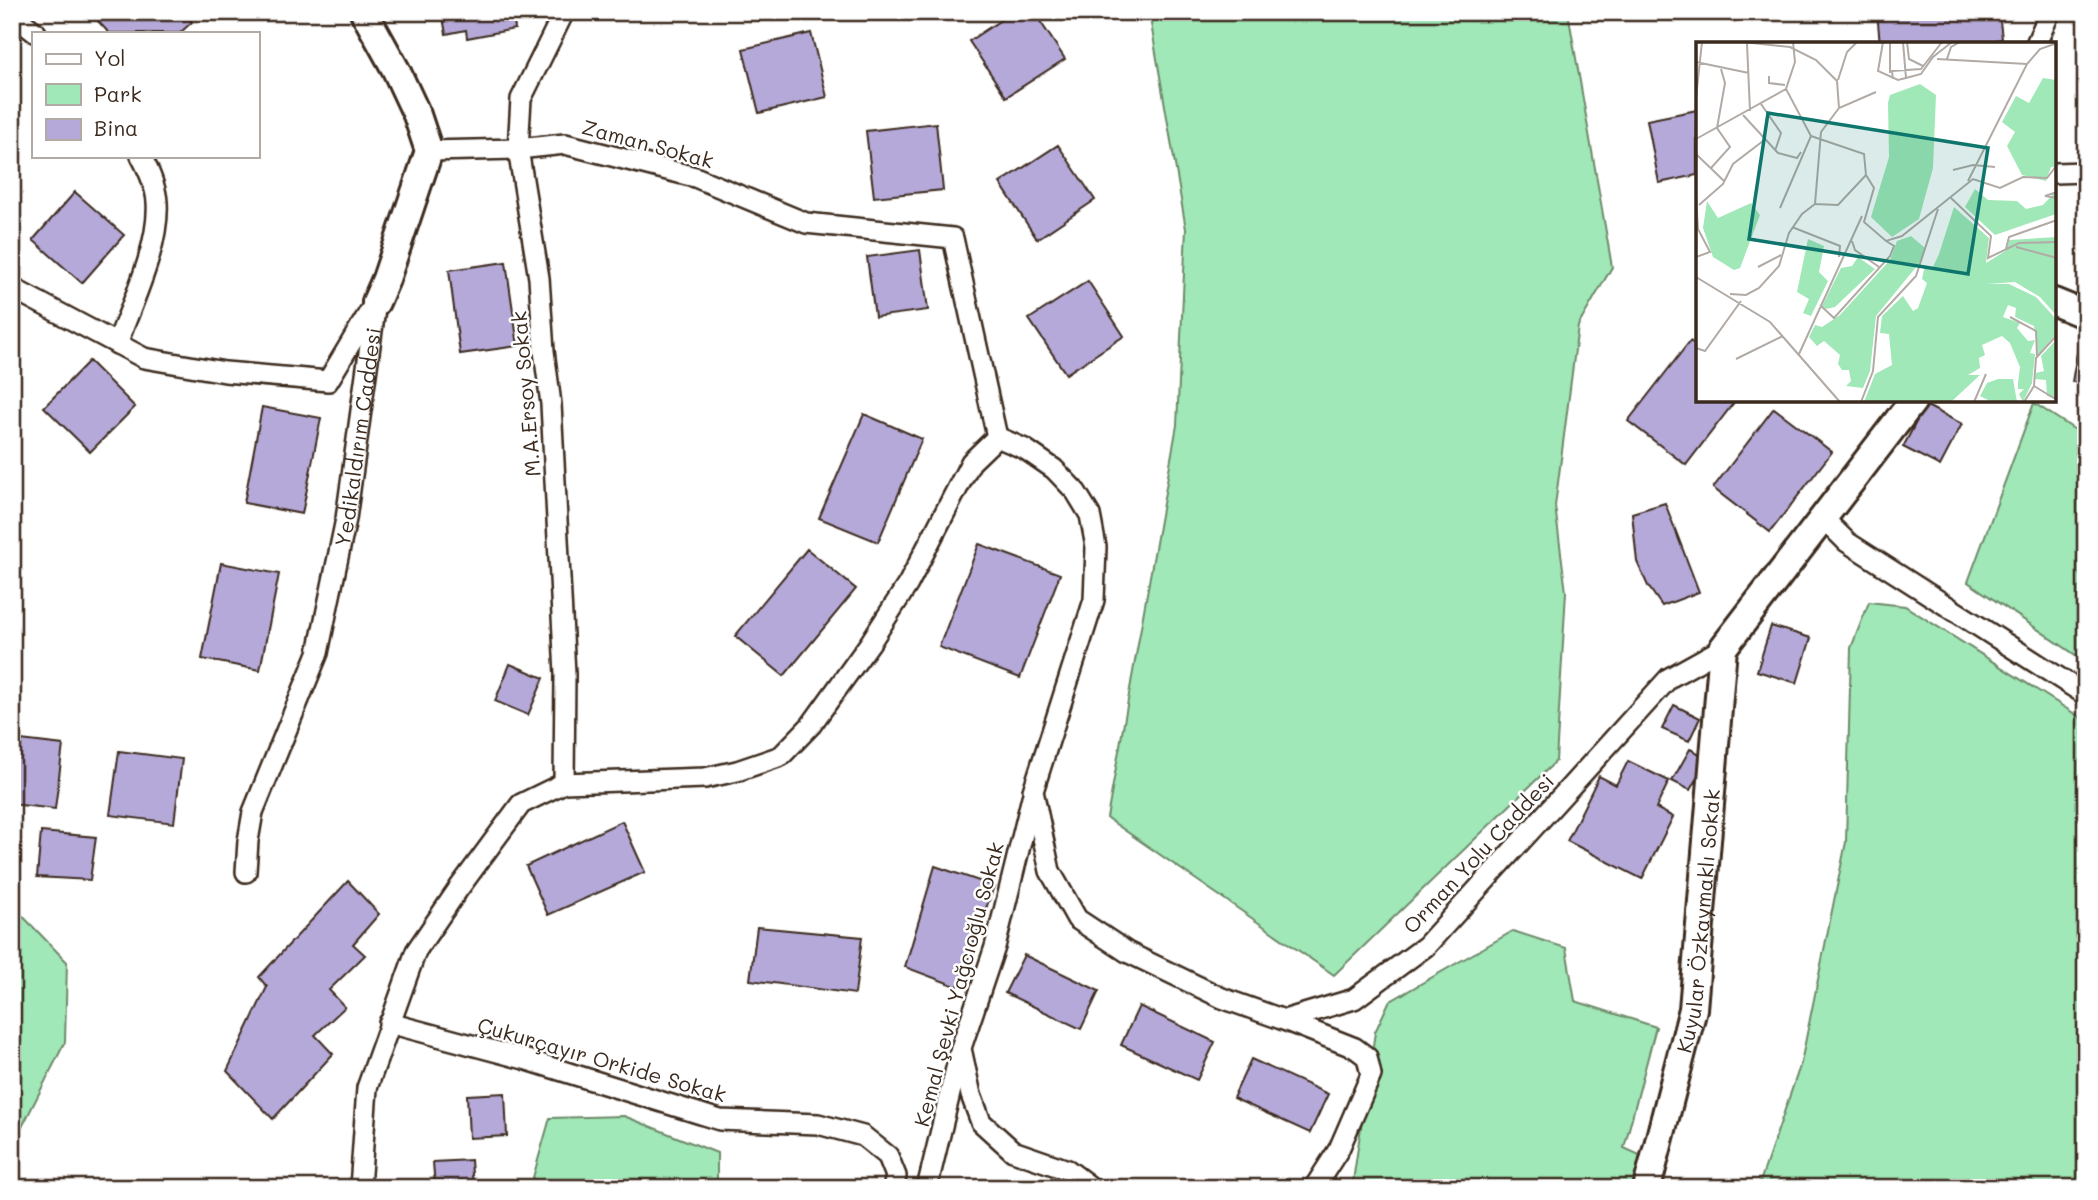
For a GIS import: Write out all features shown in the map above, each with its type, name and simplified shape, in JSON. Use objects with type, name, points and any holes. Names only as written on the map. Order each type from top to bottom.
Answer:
[{"type":"street","points":[[364,12],[396,70],[417,115],[429,151]]},
{"type":"street","name":"M.A.Ersoy Sokak","points":[[564,12],[521,99],[518,149],[538,278],[551,404],[565,674],[564,783]]},
{"type":"street","points":[[2037,42],[2050,12]]},
{"type":"street","points":[[12,14],[35,32]]},
{"type":"street","name":"Zaman Sokak","points":[[429,151],[518,149],[565,144],[695,177],[806,223],[953,238],[997,437]]},
{"type":"street","name":"Yedikaldırım Caddesi","points":[[246,872],[253,812],[318,653],[346,519],[376,302],[429,151]]},
{"type":"street","points":[[117,344],[154,239],[157,201],[142,158]]},
{"type":"street","points":[[2056,173],[2086,172]]},
{"type":"street","points":[[12,288],[144,358],[225,372],[328,381],[376,302]]},
{"type":"street","points":[[2056,303],[2086,314]]},
{"type":"street","points":[[1723,648],[1912,402]]},
{"type":"street","points":[[360,1188],[367,1088],[416,951],[521,804],[564,783],[705,778],[737,771],[781,756],[811,725],[870,643],[908,584],[971,462],[997,437],[1025,449],[1076,492],[1090,515],[1096,547],[1094,600],[1033,791],[1050,871],[1077,919],[1127,952],[1222,998],[1355,1048],[1367,1057],[1371,1075],[1339,1149],[1314,1188]]},
{"type":"street","points":[[1823,518],[1847,542],[2086,695]]},
{"type":"street","name":"Orman Yolu Caddesi","points":[[1284,1020],[1354,999],[1426,946],[1669,678],[1723,648]]},
{"type":"street","name":"Kuyular Özkaymaklı Sokak","points":[[1647,1188],[1693,1009],[1723,648]]},
{"type":"street","name":"Kemal Şevki Yağcıoğlu Sokak","points":[[927,1188],[961,1048],[995,947],[1033,791]]},
{"type":"street","name":"Çukurçayır Orkide Sokak","points":[[389,1023],[524,1059],[720,1120],[818,1124],[863,1136],[888,1156],[896,1176],[893,1188]]},
{"type":"street","points":[[961,1048],[971,1095],[981,1122],[1013,1150],[1068,1170],[1092,1188]]},
{"type":"green space","points":[[1149,12],[1568,12],[1612,267],[1578,326],[1555,506],[1566,592],[1556,761],[1334,975],[1107,818],[1177,425],[1186,229]]},
{"type":"green space","points":[[2034,403],[2086,437],[2086,662],[1968,582]]},
{"type":"green space","points":[[1869,602],[1905,606],[2086,721],[2086,1188],[1758,1188],[1801,1063],[1846,842],[1851,648]]},
{"type":"green space","points":[[12,905],[67,962],[65,1042],[12,1147]]},
{"type":"green space","points":[[1513,931],[1566,948],[1575,1001],[1656,1027],[1624,1148],[1642,1156],[1631,1188],[1352,1188],[1375,1032],[1389,1002]]},
{"type":"green space","points":[[624,1116],[717,1153],[717,1188],[530,1188],[550,1118]]},
{"type":"building","points":[[106,12],[183,12],[192,22],[181,32],[108,32],[97,20]]},
{"type":"building","points":[[442,12],[533,12],[534,18],[514,21],[515,29],[467,38],[466,30],[446,34]]},
{"type":"building","points":[[1013,12],[1034,12],[1065,59],[1006,97],[969,41]]},
{"type":"building","points":[[1877,12],[1999,12],[2002,39],[1996,42],[1880,42]]},
{"type":"building","points":[[811,33],[827,97],[759,113],[743,49]]},
{"type":"building","points":[[1696,110],[1696,175],[1659,183],[1647,120]]},
{"type":"building","points":[[936,123],[943,190],[874,197],[866,131]]},
{"type":"building","points":[[1058,145],[1095,200],[1037,239],[1000,183]]},
{"type":"building","points":[[75,192],[124,235],[82,283],[33,240]]},
{"type":"building","points":[[920,250],[928,310],[875,317],[867,257]]},
{"type":"building","points":[[506,262],[518,346],[460,354],[449,270]]},
{"type":"building","points":[[1088,281],[1124,336],[1066,374],[1029,319]]},
{"type":"building","points":[[1690,341],[1696,345],[1696,402],[1734,402],[1686,465],[1628,421]]},
{"type":"building","points":[[2079,341],[2086,342],[2086,384],[2072,382]]},
{"type":"building","points":[[89,361],[135,407],[90,452],[44,407]]},
{"type":"building","points":[[1925,405],[1962,424],[1940,466],[1903,447]]},
{"type":"building","points":[[262,407],[321,418],[302,514],[244,503]]},
{"type":"building","points":[[1774,408],[1832,452],[1770,532],[1713,488]]},
{"type":"building","points":[[864,414],[922,439],[878,542],[819,518]]},
{"type":"building","points":[[1665,503],[1699,592],[1662,606],[1648,586],[1637,562],[1632,513]]},
{"type":"building","points":[[979,544],[1060,574],[1020,678],[939,647]]},
{"type":"building","points":[[807,549],[856,589],[784,676],[735,636]]},
{"type":"building","points":[[221,563],[279,574],[260,670],[202,659]]},
{"type":"building","points":[[1771,626],[1811,638],[1797,683],[1757,671]]},
{"type":"building","points":[[510,664],[544,678],[528,715],[495,701]]},
{"type":"building","points":[[1674,705],[1700,718],[1689,741],[1662,729]]},
{"type":"building","points":[[12,739],[63,745],[55,809],[12,804]]},
{"type":"building","points":[[1690,749],[1708,758],[1690,790],[1672,781]]},
{"type":"building","points":[[119,751],[182,759],[174,823],[110,815]]},
{"type":"building","points":[[1628,761],[1669,781],[1656,808],[1673,817],[1642,879],[1567,841],[1599,776],[1616,785]]},
{"type":"building","points":[[622,821],[645,872],[548,915],[526,866]]},
{"type":"building","points":[[41,832],[96,837],[90,880],[37,877]]},
{"type":"building","points":[[935,866],[994,886],[958,987],[905,967]]},
{"type":"building","points":[[348,881],[379,914],[353,944],[365,955],[329,990],[345,1007],[315,1035],[333,1054],[273,1119],[227,1071],[267,987],[259,977]]},
{"type":"building","points":[[757,927],[862,937],[855,994],[750,980]]},
{"type":"building","points":[[1024,955],[1099,991],[1081,1029],[1005,993]]},
{"type":"building","points":[[1139,1006],[1215,1042],[1197,1080],[1121,1045]]},
{"type":"building","points":[[1251,1059],[1328,1094],[1310,1133],[1233,1098]]},
{"type":"building","points":[[505,1093],[507,1136],[469,1138],[467,1095]]},
{"type":"building","points":[[471,1160],[473,1188],[435,1188],[433,1162]]},
{"type":"building","points":[[278,1183],[279,1188],[247,1188]]}]
